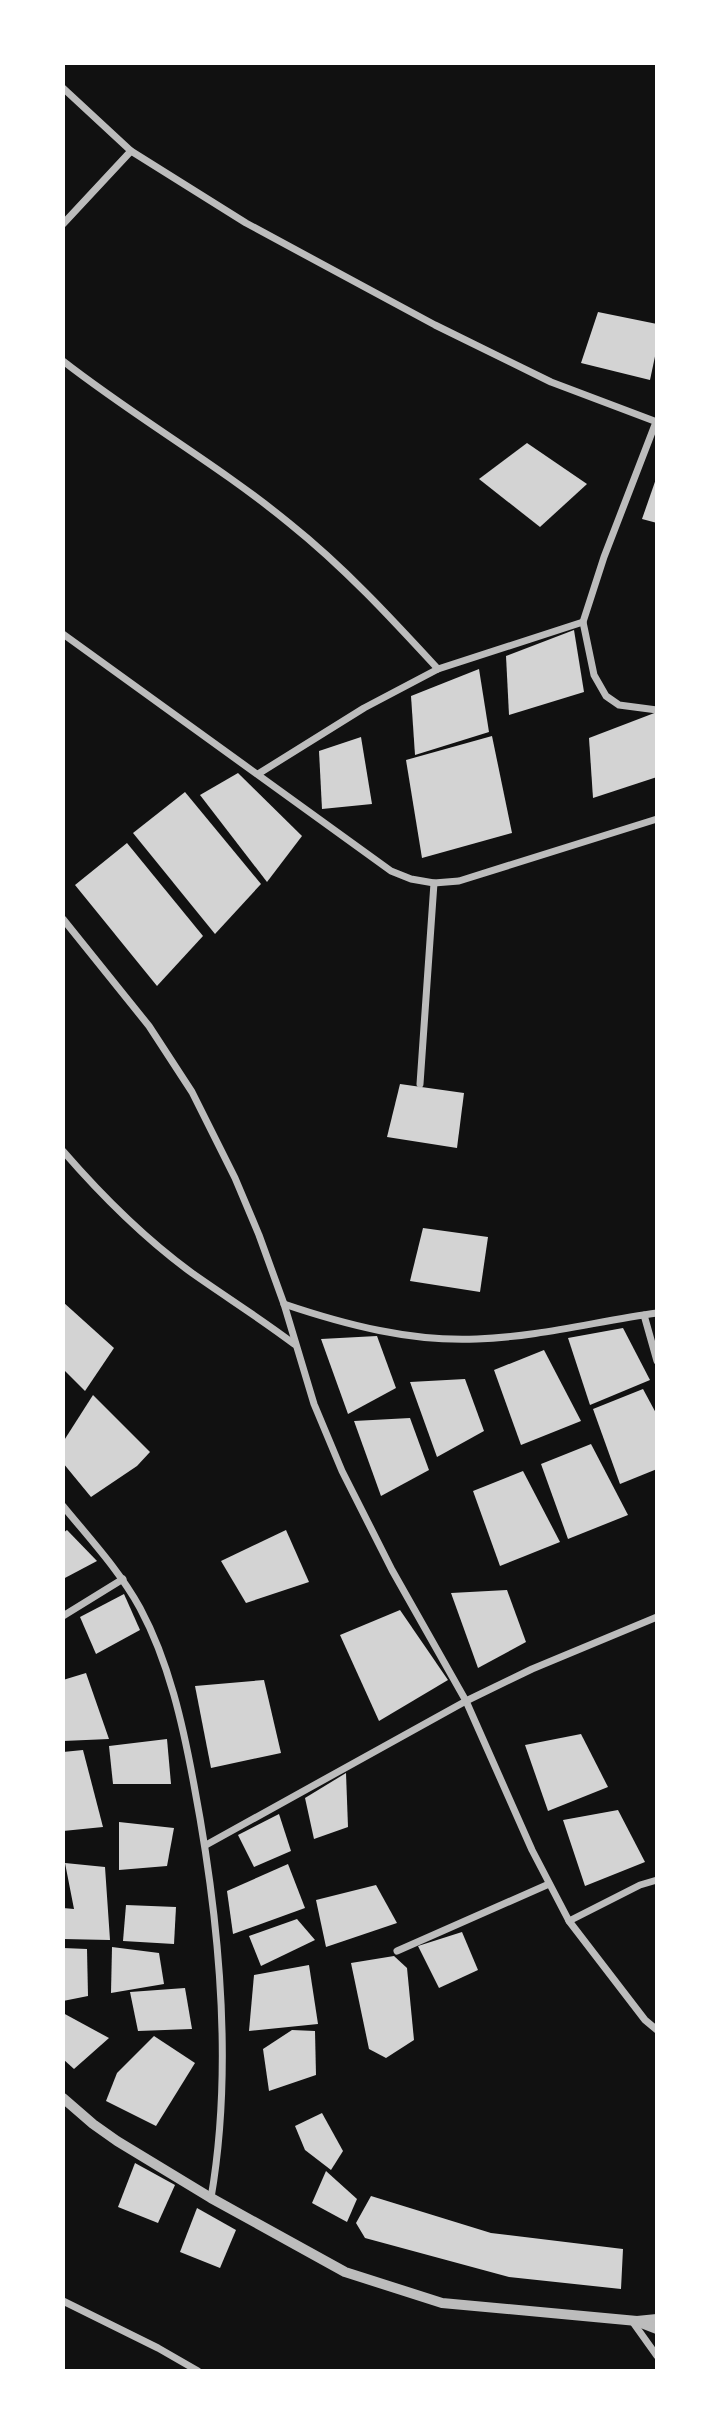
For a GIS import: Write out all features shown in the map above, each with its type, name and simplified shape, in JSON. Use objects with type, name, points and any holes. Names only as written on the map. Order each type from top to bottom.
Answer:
[{"type":"street","points":[[63,88],[131,150],[246,223],[412,313],[551,382],[657,422],[599,569],[583,622],[594,675],[606,696],[619,705],[657,710]]},
{"type":"street","points":[[63,224],[131,150]]},
{"type":"street","points":[[63,361],[203,458],[290,524],[382,607],[438,670]]},
{"type":"street","points":[[258,774],[363,708],[438,670],[583,622]]},
{"type":"street","points":[[63,634],[328,827],[391,871],[411,879],[434,883],[459,881],[656,821]]},
{"type":"street","points":[[420,1084],[434,883]]},
{"type":"street","points":[[63,919],[149,1026],[192,1092],[235,1178],[284,1304],[314,1404],[342,1471],[392,1570],[466,1701],[549,1884],[569,1921],[645,2020],[657,2031]]},
{"type":"street","points":[[63,1151],[101,1194],[133,1224],[191,1272],[295,1344]]},
{"type":"street","points":[[284,1304],[323,1317],[397,1334],[440,1339],[479,1339],[657,1313]]},
{"type":"street","points":[[644,1315],[657,1361]]},
{"type":"street","points":[[63,1506],[123,1578],[159,1648],[181,1723],[206,1845],[218,1958],[221,2039],[217,2163],[211,2198]]},
{"type":"street","points":[[63,1616],[123,1578]]},
{"type":"street","points":[[206,1845],[466,1701],[657,1617]]},
{"type":"street","points":[[569,1921],[640,1885],[657,1880]]},
{"type":"street","points":[[397,1951],[549,1884]]},
{"type":"street","points":[[63,2098],[117,2141],[211,2198],[345,2272],[442,2303],[635,2321],[657,2319]]},
{"type":"street","points":[[63,2301],[198,2371]]},
{"type":"street","points":[[635,2321],[657,2329]]},
{"type":"street","points":[[635,2321],[657,2356]]},
{"type":"building","points":[[598,312],[657,324],[657,347],[650,380],[581,363]]},
{"type":"building","points":[[527,443],[587,484],[540,527],[479,479]]},
{"type":"building","points":[[657,476],[657,523],[642,519]]},
{"type":"building","points":[[574,630],[584,692],[509,715],[506,656]]},
{"type":"building","points":[[479,669],[489,732],[415,755],[411,696]]},
{"type":"building","points":[[657,712],[657,777],[593,798],[589,738]]},
{"type":"building","points":[[492,736],[512,833],[422,858],[406,760]]},
{"type":"building","points":[[361,737],[372,804],[322,809],[319,751]]},
{"type":"building","points":[[238,773],[302,836],[267,882],[200,795]]},
{"type":"building","points":[[185,792],[261,884],[215,934],[133,833]]},
{"type":"building","points":[[127,843],[203,936],[157,986],[75,885]]},
{"type":"building","points":[[400,1084],[464,1093],[457,1148],[387,1137]]},
{"type":"building","points":[[423,1228],[488,1237],[480,1292],[410,1281]]},
{"type":"building","points":[[63,1302],[114,1348],[85,1391],[63,1369]]},
{"type":"building","points":[[623,1328],[650,1380],[590,1405],[568,1338]]},
{"type":"building","points":[[377,1336],[396,1388],[348,1414],[321,1339]]},
{"type":"building","points":[[544,1350],[581,1421],[521,1445],[494,1370]]},
{"type":"building","points":[[465,1379],[484,1431],[437,1457],[410,1382]]},
{"type":"building","points":[[643,1389],[657,1415],[657,1469],[620,1484],[593,1409]]},
{"type":"building","points":[[93,1395],[150,1452],[137,1466],[91,1497],[63,1463],[63,1442]]},
{"type":"building","points":[[410,1418],[429,1470],[381,1496],[354,1421]]},
{"type":"building","points":[[591,1444],[628,1515],[568,1539],[541,1464]]},
{"type":"building","points":[[523,1471],[560,1542],[500,1566],[473,1491]]},
{"type":"building","points":[[67,1530],[97,1561],[63,1579],[63,1533]]},
{"type":"building","points":[[286,1530],[309,1582],[246,1603],[221,1561]]},
{"type":"building","points":[[507,1590],[526,1642],[478,1668],[451,1593]]},
{"type":"building","points":[[124,1594],[140,1630],[96,1654],[80,1617]]},
{"type":"building","points":[[400,1610],[448,1680],[379,1721],[340,1635]]},
{"type":"building","points":[[86,1673],[109,1739],[63,1741],[63,1680]]},
{"type":"building","points":[[264,1680],[281,1753],[211,1768],[195,1686]]},
{"type":"building","points":[[581,1734],[608,1787],[548,1811],[525,1745]]},
{"type":"building","points":[[167,1739],[171,1784],[113,1784],[109,1746]]},
{"type":"building","points":[[83,1750],[103,1827],[63,1831],[63,1752]]},
{"type":"building","points":[[346,1773],[348,1827],[314,1839],[305,1798]]},
{"type":"building","points":[[618,1810],[645,1862],[585,1886],[563,1820]]},
{"type":"building","points":[[279,1814],[291,1851],[254,1867],[238,1835]]},
{"type":"building","points":[[119,1822],[174,1828],[167,1866],[119,1870]]},
{"type":"building","points":[[65,1863],[105,1867],[110,1940],[63,1939],[63,1908],[74,1909]]},
{"type":"building","points":[[288,1864],[305,1908],[233,1934],[227,1891]]},
{"type":"building","points":[[376,1885],[397,1923],[326,1947],[316,1900]]},
{"type":"building","points":[[126,1905],[176,1907],[174,1944],[123,1941]]},
{"type":"building","points":[[297,1919],[315,1940],[261,1966],[249,1936]]},
{"type":"building","points":[[462,1932],[478,1970],[439,1988],[418,1946]]},
{"type":"building","points":[[112,1947],[159,1953],[164,1984],[111,1993]]},
{"type":"building","points":[[63,1948],[87,1949],[88,1996],[63,2001]]},
{"type":"building","points":[[394,1956],[407,1968],[414,2040],[386,2058],[369,2049],[351,1963]]},
{"type":"building","points":[[309,1965],[318,2024],[249,2031],[254,1975]]},
{"type":"building","points":[[185,1988],[192,2029],[138,2031],[130,1992]]},
{"type":"building","points":[[63,2013],[109,2038],[74,2069],[63,2059]]},
{"type":"building","points":[[292,2030],[315,2031],[316,2075],[269,2091],[263,2049]]},
{"type":"building","points":[[154,2036],[195,2063],[156,2126],[106,2101],[117,2073]]},
{"type":"building","points":[[322,2113],[343,2151],[331,2170],[305,2150],[295,2126]]},
{"type":"building","points":[[135,2163],[175,2185],[158,2223],[118,2207]]},
{"type":"building","points":[[326,2171],[357,2199],[347,2222],[312,2203]]},
{"type":"building","points":[[371,2196],[491,2233],[623,2249],[621,2289],[509,2277],[365,2238],[356,2223]]},
{"type":"building","points":[[197,2208],[236,2230],[220,2268],[180,2252]]}]
